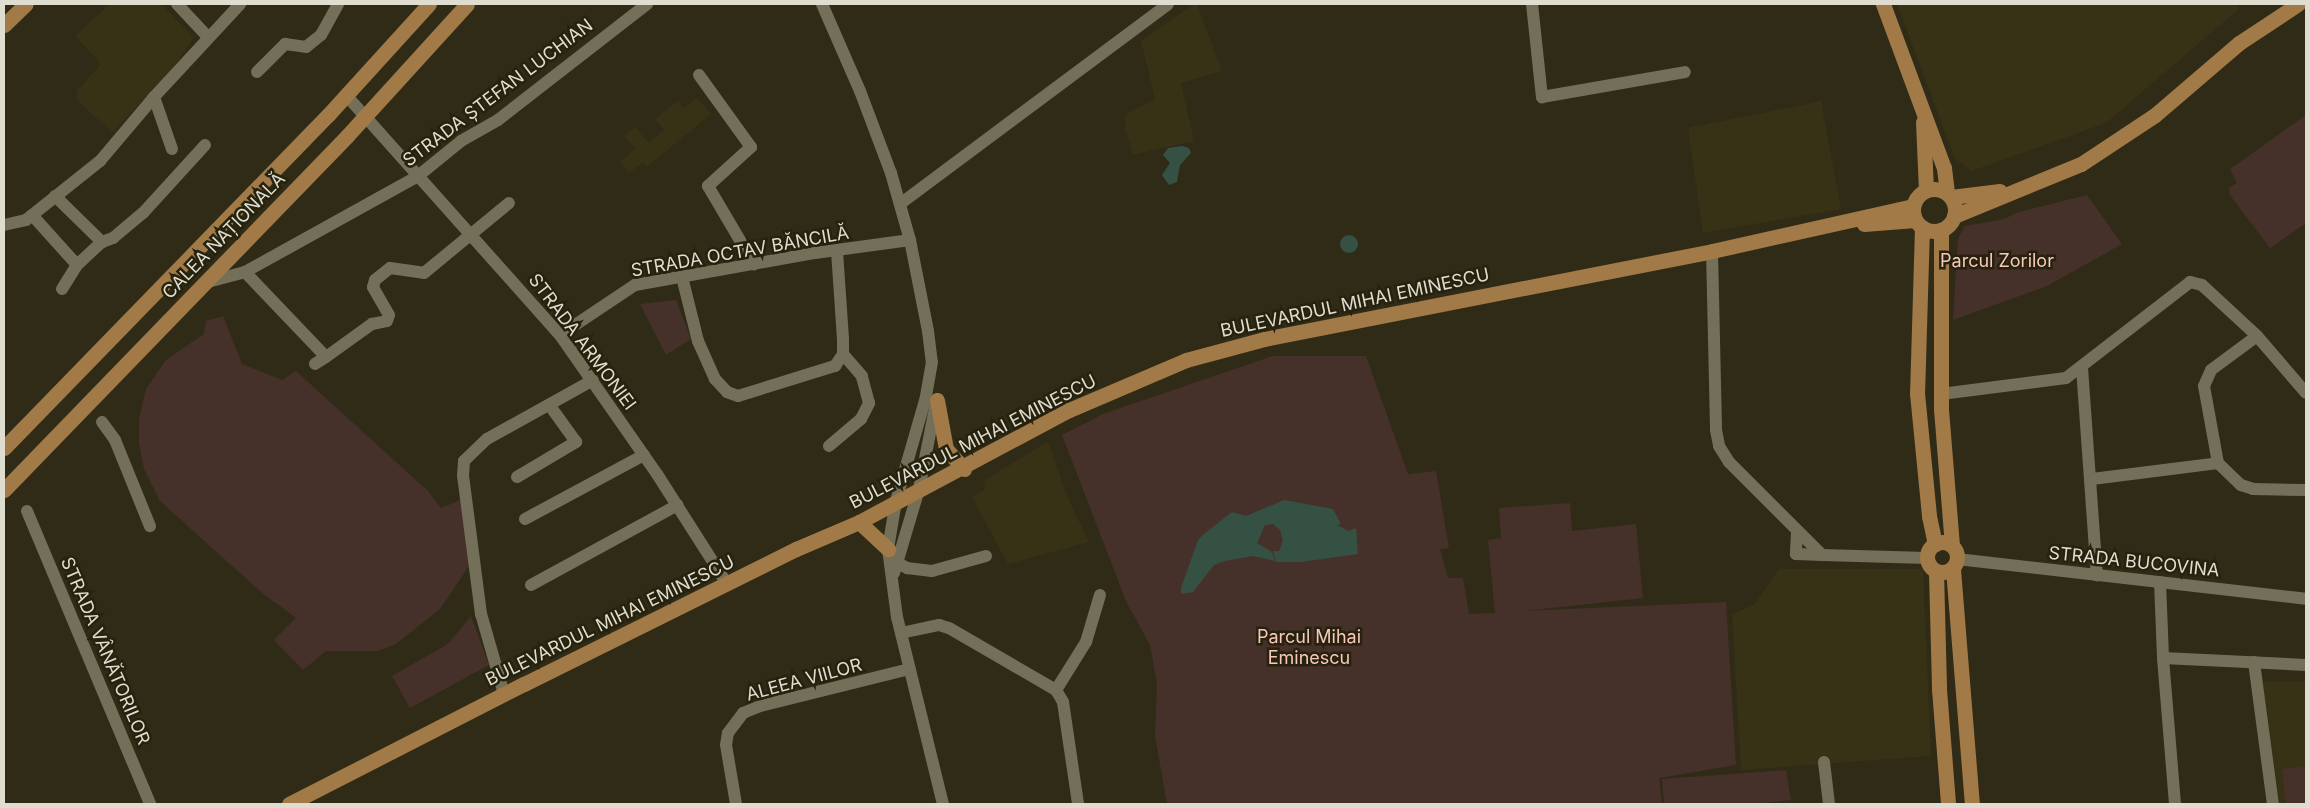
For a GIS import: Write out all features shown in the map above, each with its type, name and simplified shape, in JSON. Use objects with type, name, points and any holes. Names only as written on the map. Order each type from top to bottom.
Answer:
[{"type":"main road","points":[[4,25],[26,4]]},
{"type":"main road","name":"CALEA NAȚIONALĂ","points":[[4,448],[346,95],[429,4]]},
{"type":"main road","name":"CALEA NAȚIONALĂ","points":[[4,490],[366,116],[467,4]]},
{"type":"main road","points":[[1883,4],[1944,168],[1954,216]]},
{"type":"main road","points":[[1972,804],[1940,394],[1941,230],[1954,216],[2081,164],[2126,136],[2239,43],[2298,4]]},
{"type":"main road","points":[[1923,108],[1926,190]]},
{"type":"main road","points":[[1926,190],[1949,195],[2021,189]]},
{"type":"main road","points":[[1926,190],[1917,197],[1917,394],[1929,516],[1935,544],[1927,558],[1936,572],[1939,689],[1948,804]]},
{"type":"main road","points":[[1917,218],[1941,230]]},
{"type":"main road","name":"BULEVARDUL MIHAI EMINESCU","points":[[289,804],[504,694],[727,584],[859,522],[919,489],[964,469],[1069,410],[1186,360],[1219,350],[1348,322],[1838,225],[1917,218]]},
{"type":"main road","points":[[937,400],[946,449],[964,469]]},
{"type":"main road","points":[[859,522],[892,556]]},
{"type":"main road","points":[[1935,544],[1944,542],[1954,558]]},
{"type":"main road","points":[[1936,572],[1954,558]]},
{"type":"street","points":[[178,4],[208,37]]},
{"type":"street","points":[[4,225],[14,225],[32,215],[100,161],[154,97],[240,4]]},
{"type":"street","points":[[257,72],[285,44],[306,46],[321,35],[338,4]]},
{"type":"street","name":"STRADA ȘTEFAN LUCHIAN","points":[[204,283],[245,272],[418,176],[461,141],[498,120],[647,4]]},
{"type":"street","points":[[822,4],[877,134],[900,204],[910,240],[937,400],[919,489],[892,556]]},
{"type":"street","points":[[900,204],[1168,4]]},
{"type":"street","points":[[1532,4],[1542,97],[1685,72]]},
{"type":"street","points":[[699,75],[751,147],[708,186],[754,264]]},
{"type":"street","name":"STRADA ARMONIEI","points":[[346,95],[560,335],[678,505],[727,584]]},
{"type":"street","points":[[154,97],[172,149]]},
{"type":"street","points":[[62,289],[77,265],[102,242],[113,238],[144,214],[205,145]]},
{"type":"street","points":[[55,196],[102,242]]},
{"type":"street","points":[[245,272],[320,361],[372,324],[387,321],[389,315],[373,287],[375,280],[390,268],[421,274],[509,203]]},
{"type":"street","points":[[32,215],[77,265]]},
{"type":"street","name":"STRADA OCTAV BĂNCILĂ","points":[[560,335],[635,285],[754,264],[910,240]]},
{"type":"street","points":[[682,277],[698,341],[715,379],[727,392],[738,396],[814,375],[835,366],[842,354],[837,251]]},
{"type":"street","points":[[1712,251],[1716,430],[1719,446],[1729,462],[1822,556],[1927,558]]},
{"type":"street","points":[[1940,394],[2066,378],[2082,368],[2190,282],[2202,285],[2257,336],[2306,393]]},
{"type":"street","points":[[2257,336],[2211,370],[2204,386],[2218,463],[2241,485],[2253,489],[2306,490]]},
{"type":"street","points":[[829,446],[861,419],[869,403],[862,376],[842,354]]},
{"type":"street","points":[[932,362],[921,422],[896,501],[892,582],[900,633],[943,804]]},
{"type":"street","points":[[2082,368],[2092,479],[2097,575]]},
{"type":"street","points":[[504,694],[481,614],[463,476],[464,461],[487,438],[550,406],[593,380]]},
{"type":"street","points":[[517,477],[576,442],[550,406]]},
{"type":"street","points":[[102,422],[114,440],[150,526]]},
{"type":"street","points":[[525,519],[534,511],[573,496],[644,455]]},
{"type":"street","points":[[2092,479],[2218,463]]},
{"type":"street","points":[[532,585],[678,505]]},
{"type":"street","name":"STRADA VÂNĂTORILOR","points":[[27,511],[150,804]]},
{"type":"street","points":[[892,556],[907,568],[932,571],[986,556]]},
{"type":"street","name":"STRADA BUCOVINA","points":[[1954,558],[2306,599]]},
{"type":"street","points":[[2160,582],[2163,658],[2175,804]]},
{"type":"street","points":[[1056,690],[1089,634],[1100,596]]},
{"type":"street","points":[[900,633],[940,625],[1056,690],[1063,702],[1078,804]]},
{"type":"street","points":[[2163,658],[2306,665]]},
{"type":"street","points":[[2254,662],[2273,804]]},
{"type":"street","name":"ALEEA VIILOR","points":[[736,804],[726,745],[728,733],[743,713],[760,706],[910,669]]},
{"type":"street","points":[[1824,762],[1829,804]]},
{"type":"shaded area","points":[[110,4],[161,4],[194,37],[170,73],[112,132],[78,101],[77,91],[101,64],[75,36]]},
{"type":"shaded area","points":[[1194,4],[1197,4],[1222,71],[1181,83],[1194,141],[1133,155],[1125,128],[1126,114],[1155,99],[1141,41]]},
{"type":"shaded area","points":[[1897,4],[2236,4],[2239,9],[2106,123],[1972,171],[1955,159]]},
{"type":"shaded area","points":[[697,98],[711,114],[647,167],[643,163],[629,173],[620,162],[635,149],[624,136],[635,127],[649,143],[664,130],[655,119],[678,101],[684,108]]},
{"type":"shaded area","points":[[1821,101],[1841,209],[1703,233],[1688,128]]},
{"type":"shaded area","points":[[1182,146],[1189,148],[1191,153],[1180,165],[1177,182],[1169,185],[1162,175],[1170,163],[1163,155],[1168,148]]},
{"type":"shaded area","points":[[1345,235],[1353,235],[1358,240],[1356,251],[1345,253],[1340,248],[1340,240]]},
{"type":"shaded area","points":[[1048,441],[1066,494],[1089,542],[1008,564],[972,497],[985,490],[984,481]]},
{"type":"shaded area","points":[[1284,500],[1333,509],[1341,524],[1337,525],[1348,531],[1356,528],[1358,554],[1301,562],[1276,562],[1273,551],[1279,551],[1283,541],[1280,530],[1273,524],[1265,525],[1257,543],[1272,552],[1275,561],[1253,556],[1225,561],[1214,565],[1193,592],[1181,594],[1181,588],[1198,540],[1204,534],[1232,512],[1246,516]]},
{"type":"shaded area","points":[[1779,569],[1923,569],[1931,756],[1741,770],[1732,614],[1754,605]]},
{"type":"shaded area","points":[[2263,682],[2306,682],[2306,804],[2280,804]]},
{"type":"green space","points":[[2306,115],[2306,223],[2270,248],[2229,194],[2229,188],[2237,183],[2230,169]]},
{"type":"green space","name":"Parcul Zorilor","points":[[2087,195],[2122,244],[2047,286],[1953,320],[1958,239],[1965,226],[2004,219],[2019,212]]},
{"type":"green space","points":[[676,300],[691,339],[666,355],[640,304]]},
{"type":"green space","points":[[223,316],[242,364],[282,380],[296,371],[428,491],[441,508],[470,496],[471,563],[440,609],[396,644],[378,651],[326,651],[303,670],[274,640],[296,618],[261,592],[160,501],[144,469],[139,443],[139,419],[146,389],[166,360],[204,334],[206,321]]},
{"type":"green space","name":"Parcul Mihai Eminescu","points":[[1273,356],[1366,356],[1408,474],[1436,471],[1449,548],[1440,549],[1448,578],[1463,578],[1469,614],[1495,613],[1488,540],[1501,538],[1499,508],[1570,503],[1572,531],[1636,524],[1643,598],[1524,611],[1726,602],[1736,765],[1659,778],[1662,804],[1167,804],[1155,736],[1157,684],[1150,645],[1126,601],[1062,435],[1103,414]]},
{"type":"green space","points":[[471,616],[489,665],[410,708],[392,676],[448,644]]},
{"type":"green space","points":[[2306,766],[2306,804],[2286,804],[2282,769]]},
{"type":"green space","points":[[1786,770],[1791,800],[1755,804],[1664,804],[1662,779]]}]
